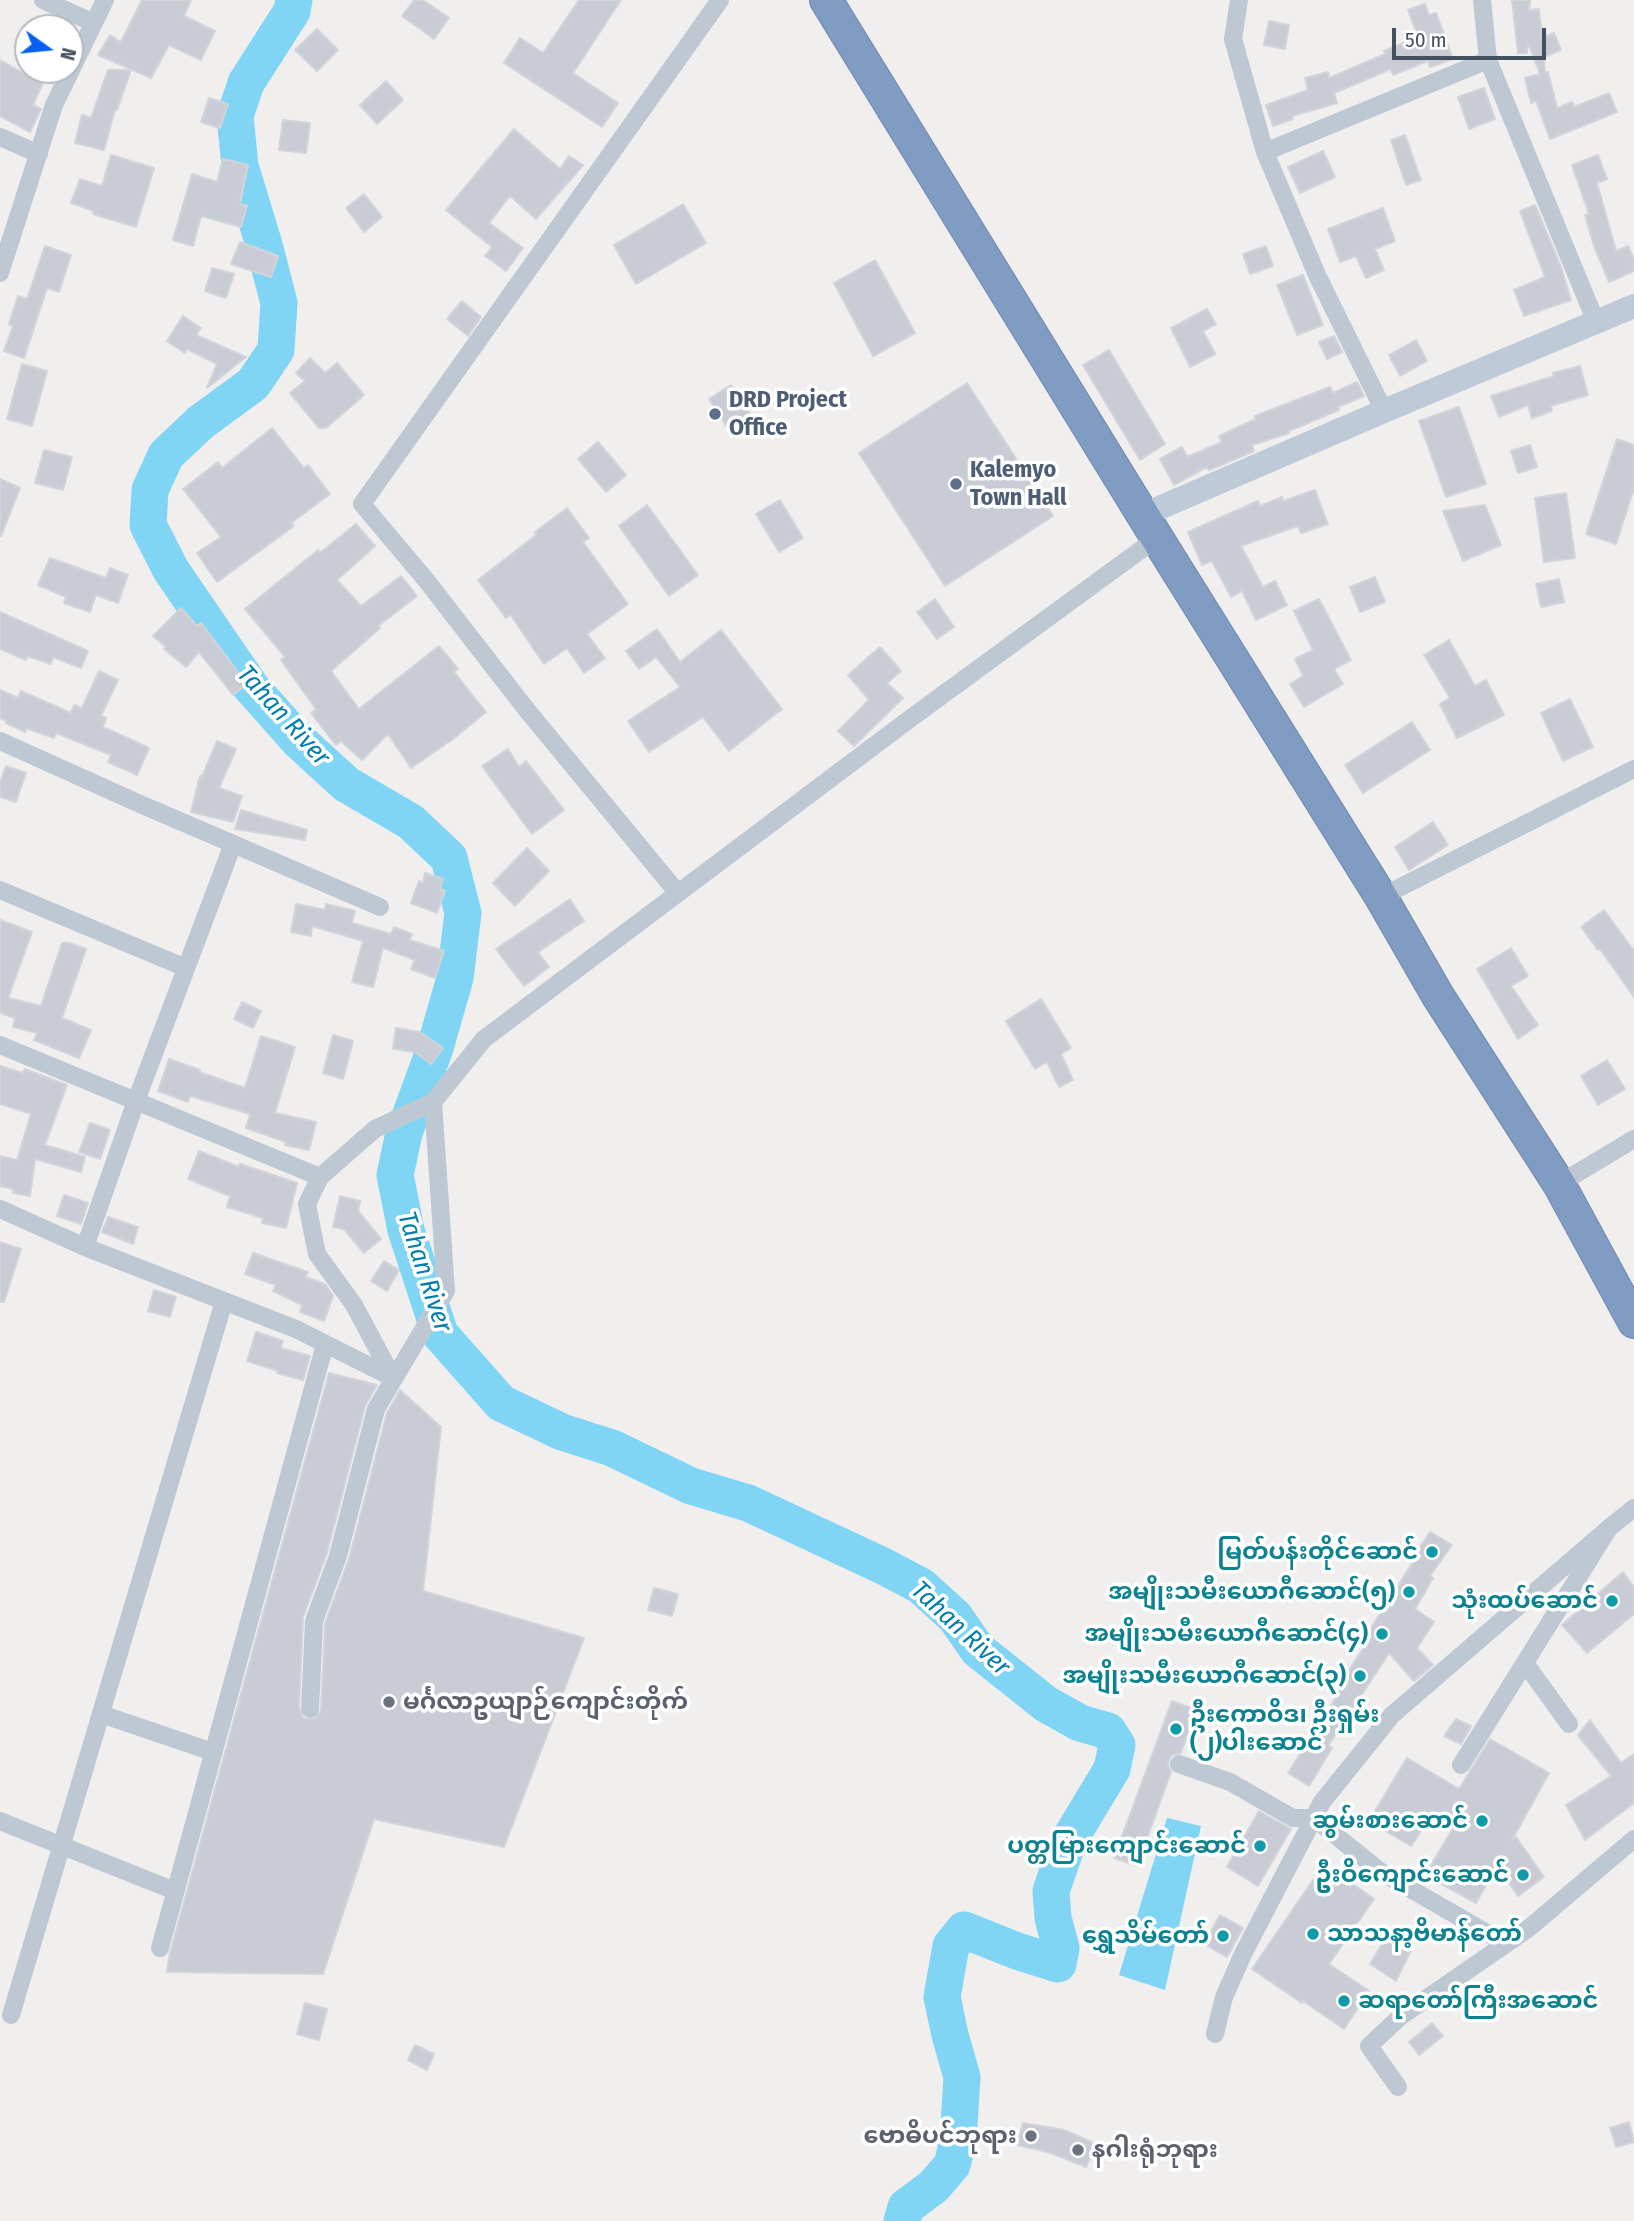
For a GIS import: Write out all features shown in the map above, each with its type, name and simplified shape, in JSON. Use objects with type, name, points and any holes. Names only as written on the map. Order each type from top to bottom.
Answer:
[{"type":"highway","points":[[826,0],[1381,897],[1438,996],[1559,1184],[1634,1322]]},
{"type":"street","points":[[43,0],[94,23]]},
{"type":"street","points":[[0,273],[54,105],[105,0]]},
{"type":"street","points":[[677,892],[526,709],[426,580],[362,505],[720,0]]},
{"type":"street","points":[[1239,0],[1233,39],[1265,152],[1317,275],[1384,411]]},
{"type":"street","points":[[1482,0],[1488,60],[1596,322]]},
{"type":"street","points":[[1265,152],[1488,60]]},
{"type":"street","points":[[0,138],[39,155]]},
{"type":"street","points":[[394,1378],[354,1305],[317,1254],[307,1204],[320,1177],[375,1129],[433,1102],[484,1039],[1150,527],[1384,411],[1634,306]]},
{"type":"street","points":[[0,741],[380,907]]},
{"type":"street","points":[[1381,897],[1634,769]]},
{"type":"street","points":[[85,1247],[136,1101],[233,844]]},
{"type":"street","points":[[0,890],[186,968]]},
{"type":"street","points":[[0,1045],[320,1177]]},
{"type":"street","points":[[310,1709],[314,1621],[338,1556],[376,1409],[446,1291],[433,1102]]},
{"type":"street","points":[[1559,1184],[1634,1139]]},
{"type":"street","points":[[0,1209],[85,1247],[296,1329],[394,1378]]},
{"type":"street","points":[[11,2015],[224,1301]]},
{"type":"street","points":[[160,1948],[325,1344]]},
{"type":"street","points":[[1215,2034],[1224,1997],[1243,1954],[1322,1802],[1392,1715],[1634,1508]]},
{"type":"street","points":[[1461,1765],[1609,1528]]},
{"type":"street","points":[[1525,1663],[1569,1724]]},
{"type":"street","points":[[101,1714],[213,1752]]},
{"type":"street","points":[[1179,1764],[1230,1782],[1293,1818],[1314,1818],[1381,1872],[1506,1944]]},
{"type":"street","points":[[0,1821],[176,1891]]},
{"type":"street","points":[[1398,2087],[1369,2046],[1401,2017],[1529,1928],[1634,1839]]},
{"type":"water","points":[[1167,1818],[1201,1826],[1165,1990],[1119,1975]]},
{"type":"building","points":[[142,0],[191,0],[184,16],[215,31],[201,60],[169,45],[151,78],[98,55],[110,35],[121,42]]},
{"type":"building","points":[[414,0],[423,0],[449,18],[434,39],[402,16]]},
{"type":"building","points":[[579,0],[621,0],[573,73],[618,103],[602,127],[504,63],[520,38],[543,53]]},
{"type":"building","points":[[1512,0],[1530,0],[1529,10],[1539,9],[1542,38],[1554,33],[1561,50],[1544,57],[1545,73],[1548,72],[1557,108],[1572,102],[1574,107],[1609,93],[1617,112],[1550,139],[1536,101],[1531,103],[1525,78],[1540,74],[1528,43],[1527,53],[1518,53]]},
{"type":"building","points":[[1425,4],[1429,15],[1436,13],[1453,59],[1430,67],[1428,61],[1393,75],[1391,69],[1334,93],[1337,103],[1292,116],[1293,119],[1273,126],[1266,105],[1308,90],[1305,78],[1328,72],[1329,78],[1418,37],[1408,10]]},
{"type":"building","points":[[1269,21],[1289,25],[1285,49],[1264,45]]},
{"type":"building","points":[[317,29],[338,50],[317,71],[295,50]]},
{"type":"building","points":[[0,60],[14,68],[14,84],[43,84],[33,105],[41,109],[30,132],[0,116]]},
{"type":"building","points":[[108,70],[131,70],[115,110],[104,150],[75,143],[82,115],[91,118]]},
{"type":"building","points":[[386,81],[403,100],[377,124],[360,105]]},
{"type":"building","points":[[1484,88],[1495,119],[1469,129],[1458,97]]},
{"type":"building","points":[[209,98],[228,104],[220,128],[201,122]]},
{"type":"building","points":[[283,120],[310,123],[306,153],[279,150]]},
{"type":"building","points":[[514,129],[560,169],[569,156],[583,165],[536,219],[510,196],[489,223],[523,248],[506,271],[485,256],[492,247],[446,210]]},
{"type":"building","points":[[1405,135],[1421,180],[1406,185],[1391,140]]},
{"type":"building","points":[[1323,151],[1335,177],[1300,193],[1288,167]]},
{"type":"building","points":[[111,155],[154,168],[136,227],[93,214],[94,211],[71,203],[80,179],[102,186]]},
{"type":"building","points":[[1598,155],[1607,179],[1597,183],[1616,251],[1628,246],[1634,260],[1634,271],[1609,282],[1594,246],[1585,215],[1589,214],[1572,165]]},
{"type":"building","points":[[223,159],[248,165],[240,204],[247,206],[241,227],[201,216],[193,246],[173,240],[192,174],[217,182]]},
{"type":"building","points":[[364,194],[382,217],[364,232],[346,208]]},
{"type":"building","points":[[683,204],[706,243],[636,284],[614,245]]},
{"type":"building","points":[[1535,205],[1561,267],[1571,300],[1524,316],[1514,290],[1545,277],[1520,211]]},
{"type":"building","points":[[1383,208],[1395,241],[1375,249],[1384,270],[1366,278],[1356,256],[1340,262],[1328,229]]},
{"type":"building","points":[[240,242],[278,256],[271,277],[231,264]]},
{"type":"building","points":[[45,246],[71,255],[59,292],[47,288],[24,358],[4,351],[13,326],[9,324],[18,296],[27,299]]},
{"type":"building","points":[[1266,246],[1273,266],[1250,274],[1243,254]]},
{"type":"building","points":[[875,260],[915,333],[873,356],[834,283]]},
{"type":"building","points":[[212,268],[234,274],[226,298],[205,291]]},
{"type":"building","points":[[1303,275],[1323,325],[1297,335],[1277,285]]},
{"type":"building","points":[[462,301],[481,317],[468,336],[447,319]]},
{"type":"building","points":[[1207,309],[1216,324],[1203,331],[1215,354],[1190,367],[1171,328]]},
{"type":"building","points":[[183,316],[201,328],[196,335],[246,357],[207,388],[217,364],[187,349],[185,353],[167,341]]},
{"type":"building","points":[[1334,336],[1342,352],[1327,359],[1319,342]]},
{"type":"building","points":[[1416,340],[1427,361],[1400,376],[1389,355]]},
{"type":"building","points":[[1109,350],[1165,444],[1140,460],[1083,365]]},
{"type":"building","points":[[310,358],[325,373],[337,363],[364,395],[326,428],[319,428],[290,393],[305,381],[296,373]]},
{"type":"building","points":[[22,364],[47,371],[32,426],[7,419]]},
{"type":"building","points":[[1580,366],[1588,395],[1551,406],[1552,411],[1532,418],[1528,405],[1499,417],[1491,396]]},
{"type":"building","points":[[1357,382],[1364,396],[1289,433],[1252,445],[1254,451],[1209,470],[1207,467],[1174,485],[1160,459],[1182,447],[1187,457],[1222,442],[1219,436],[1256,419],[1255,416],[1330,387],[1333,393]]},
{"type":"building","name":"Kalemyo Town Hall","points":[[967,383],[1053,516],[945,586],[859,453]]},
{"type":"building","points":[[731,385],[757,424],[734,438],[709,399]]},
{"type":"building","points":[[1459,407],[1486,484],[1446,497],[1419,421]]},
{"type":"building","points":[[272,428],[304,468],[308,465],[330,494],[291,523],[294,526],[217,582],[197,553],[221,537],[183,489],[218,462],[222,468]]},
{"type":"building","points":[[1617,439],[1634,445],[1634,488],[1616,544],[1586,534]]},
{"type":"building","points":[[598,442],[626,475],[606,492],[578,459]]},
{"type":"building","points":[[1530,445],[1537,467],[1518,473],[1511,451]]},
{"type":"building","points":[[44,450],[72,457],[63,490],[35,483]]},
{"type":"building","points":[[0,479],[20,488],[1,536],[0,536]]},
{"type":"building","points":[[1315,490],[1328,524],[1301,533],[1298,526],[1241,546],[1263,587],[1275,581],[1287,605],[1256,620],[1242,591],[1231,597],[1212,561],[1202,565],[1188,532],[1258,501],[1260,506],[1282,497],[1283,501]]},
{"type":"building","points":[[1566,493],[1575,558],[1544,562],[1535,498]]},
{"type":"building","points":[[780,500],[803,538],[779,552],[756,514]]},
{"type":"building","points":[[647,505],[698,575],[669,596],[619,526]]},
{"type":"building","points":[[1485,505],[1501,545],[1463,561],[1443,511]]},
{"type":"building","points":[[567,508],[589,538],[583,542],[628,604],[587,634],[605,658],[584,673],[567,648],[544,664],[510,614],[506,618],[478,580]]},
{"type":"building","points":[[356,524],[375,546],[337,580],[361,606],[401,576],[417,596],[378,626],[380,628],[331,671],[359,709],[439,646],[458,669],[454,672],[486,712],[411,768],[388,734],[362,760],[341,741],[336,745],[311,713],[316,709],[281,660],[285,657],[245,609],[318,550],[320,553]]},
{"type":"building","points":[[50,558],[106,578],[110,568],[128,575],[118,603],[96,595],[90,612],[64,603],[66,597],[38,585]]},
{"type":"building","points":[[1375,577],[1385,602],[1360,612],[1350,587]]},
{"type":"building","points":[[1559,579],[1564,602],[1541,607],[1536,584]]},
{"type":"building","points":[[935,599],[954,627],[937,639],[917,612]]},
{"type":"building","points":[[1319,599],[1351,660],[1334,669],[1343,684],[1304,707],[1290,684],[1303,676],[1295,659],[1313,650],[1294,611]]},
{"type":"building","points":[[181,608],[197,626],[201,623],[247,684],[233,695],[199,652],[186,667],[153,636]]},
{"type":"building","points":[[0,612],[88,651],[81,668],[53,657],[51,664],[27,656],[26,660],[0,649]]},
{"type":"building","points":[[657,629],[680,662],[721,630],[782,709],[729,751],[703,717],[649,752],[628,721],[680,687],[656,657],[639,669],[626,651]]},
{"type":"building","points":[[1449,640],[1475,686],[1486,680],[1504,715],[1457,738],[1440,704],[1450,698],[1424,655]]},
{"type":"building","points":[[880,647],[901,671],[887,683],[903,698],[854,746],[838,731],[869,700],[848,675]]},
{"type":"building","points":[[99,671],[118,680],[101,716],[106,718],[103,727],[149,748],[137,775],[108,762],[111,755],[56,733],[54,738],[26,728],[25,732],[0,718],[0,690],[18,698],[21,691],[71,713],[74,705],[82,708]]},
{"type":"building","points":[[1570,699],[1593,747],[1563,761],[1541,713]]},
{"type":"building","points":[[1412,722],[1430,750],[1363,793],[1345,765]]},
{"type":"building","points":[[217,741],[236,749],[219,788],[242,796],[233,822],[191,812],[200,776],[202,777]]},
{"type":"building","points":[[508,749],[519,767],[526,761],[564,810],[532,834],[482,766]]},
{"type":"building","points":[[6,766],[26,773],[16,802],[0,797],[0,782]]},
{"type":"building","points":[[241,810],[307,830],[305,840],[235,829]]},
{"type":"building","points":[[1433,822],[1448,845],[1409,870],[1395,847]]},
{"type":"building","points":[[527,848],[549,871],[515,906],[493,883]]},
{"type":"building","points":[[425,873],[443,879],[440,889],[445,891],[437,913],[411,903],[419,881],[423,883]]},
{"type":"building","points":[[570,899],[584,921],[538,952],[549,967],[524,986],[496,949]]},
{"type":"building","points":[[296,904],[325,910],[326,904],[355,911],[352,923],[391,934],[394,927],[412,934],[410,940],[444,951],[435,978],[411,969],[415,960],[383,948],[373,987],[352,982],[363,941],[312,926],[311,936],[291,932]]},
{"type":"building","points":[[1604,910],[1634,951],[1634,997],[1581,927]]},
{"type":"building","points":[[0,920],[32,932],[8,998],[41,1006],[62,943],[86,949],[62,1018],[91,1030],[79,1058],[34,1040],[37,1033],[13,1027],[15,1018],[0,1013]]},
{"type":"building","points":[[1511,948],[1528,976],[1511,986],[1538,1025],[1518,1039],[1477,969]]},
{"type":"building","points":[[1041,999],[1071,1048],[1061,1054],[1073,1080],[1059,1087],[1047,1062],[1035,1069],[1006,1021]]},
{"type":"building","points":[[242,1002],[261,1011],[253,1028],[234,1019]]},
{"type":"building","points":[[396,1028],[420,1032],[443,1048],[431,1064],[415,1052],[393,1049]]},
{"type":"building","points":[[333,1035],[353,1041],[343,1079],[323,1073]]},
{"type":"building","points":[[261,1036],[295,1047],[275,1113],[316,1122],[309,1150],[285,1145],[286,1142],[246,1128],[250,1114],[190,1096],[188,1102],[158,1091],[169,1059],[245,1088]]},
{"type":"building","points":[[1607,1060],[1625,1089],[1598,1105],[1581,1076]]},
{"type":"building","points":[[0,1066],[23,1073],[25,1069],[67,1085],[45,1145],[85,1157],[81,1172],[35,1159],[30,1196],[13,1193],[13,1189],[0,1186],[0,1156],[17,1160],[31,1114],[0,1104]]},
{"type":"building","points":[[90,1123],[110,1130],[100,1159],[79,1152]]},
{"type":"building","points":[[199,1151],[239,1167],[240,1164],[297,1183],[286,1228],[262,1223],[263,1218],[227,1207],[230,1196],[188,1179]]},
{"type":"building","points":[[64,1195],[88,1203],[81,1224],[57,1216]]},
{"type":"building","points":[[340,1196],[360,1201],[358,1211],[381,1239],[364,1253],[344,1229],[333,1227]]},
{"type":"building","points":[[108,1217],[138,1227],[133,1244],[102,1232]]},
{"type":"building","points":[[0,1242],[21,1249],[4,1302],[0,1302]]},
{"type":"building","points":[[253,1253],[308,1272],[305,1277],[325,1284],[333,1296],[324,1321],[300,1312],[302,1305],[273,1291],[276,1285],[245,1274]]},
{"type":"building","points":[[384,1261],[399,1270],[387,1291],[371,1281]]},
{"type":"building","points":[[154,1290],[176,1297],[170,1317],[148,1311]]},
{"type":"building","points":[[256,1332],[283,1341],[280,1348],[310,1356],[303,1380],[247,1361]]},
{"type":"building","name":"မင်္ဂလာဥယျာဉ်ကျောင်းတိုက်","points":[[329,1373],[377,1385],[365,1406],[327,1553],[303,1617],[299,1708],[303,1718],[315,1719],[321,1710],[325,1623],[349,1559],[387,1413],[400,1390],[441,1427],[423,1591],[584,1638],[504,1847],[374,1819],[323,1974],[167,1972],[170,1953]]},
{"type":"building","points":[[1430,1532],[1452,1545],[1430,1576],[1433,1578],[1415,1609],[1434,1622],[1417,1648],[1433,1665],[1414,1681],[1389,1653],[1328,1746],[1332,1748],[1309,1786],[1288,1773],[1340,1691],[1337,1689],[1364,1647],[1360,1645]]},
{"type":"building","name":"သုံးထပ်ဆောင်","points":[[1623,1572],[1634,1587],[1634,1614],[1587,1653],[1562,1625]]},
{"type":"building","points":[[654,1588],[678,1594],[672,1616],[648,1610]]},
{"type":"building","points":[[1172,1701],[1196,1710],[1181,1753],[1172,1755],[1169,1760],[1171,1772],[1137,1866],[1114,1858]]},
{"type":"building","points":[[1456,1719],[1471,1726],[1461,1744],[1444,1736]]},
{"type":"building","points":[[1590,1720],[1621,1763],[1634,1754],[1634,1803],[1585,1840],[1566,1805],[1611,1776],[1578,1735]]},
{"type":"building","name":"ဆွမ်းစားဆောင်","points":[[1490,1739],[1549,1773],[1512,1840],[1516,1837],[1544,1877],[1518,1896],[1497,1866],[1476,1903],[1425,1875],[1452,1830],[1431,1816],[1411,1846],[1369,1821],[1407,1758],[1459,1789]]},
{"type":"building","name":"ပတ္တမြားကျောင်းဆောင်","points":[[1259,1811],[1291,1829],[1258,1886],[1227,1867]]},
{"type":"building","name":"သာသနာ့ဗိမာန်တော်","points":[[1324,1864],[1374,1899],[1329,1964],[1369,1991],[1344,2029],[1252,1969]]},
{"type":"building","name":"ရွှေသိမ်တော်","points":[[1220,1915],[1243,1928],[1227,1957],[1204,1944]]},
{"type":"building","points":[[1389,1933],[1413,1946],[1396,1981],[1370,1964]]},
{"type":"building","points":[[305,2003],[327,2009],[319,2040],[297,2034]]},
{"type":"building","points":[[1432,2023],[1443,2036],[1419,2055],[1409,2042]]},
{"type":"building","points":[[415,2045],[434,2054],[427,2070],[408,2060]]},
{"type":"building","points":[[1629,2122],[1634,2142],[1616,2147],[1610,2128]]},
{"type":"building","points":[[1023,2123],[1064,2130],[1096,2144],[1086,2167],[1048,2152],[1017,2145]]},
{"type":"waterway","name":"Tahan River","points":[[294,0],[292,11],[246,83],[235,116],[240,166],[279,303],[276,350],[253,384],[201,422],[166,455],[150,490],[148,525],[171,570],[251,687],[298,740],[346,784],[411,822],[449,858],[463,913],[455,978],[435,1048],[404,1133],[395,1175],[406,1230],[440,1334],[501,1403],[562,1432],[612,1448],[691,1486],[748,1503],[921,1586],[955,1617],[978,1650],[1046,1704],[1080,1723],[1108,1731],[1117,1745],[1112,1769],[1068,1842],[1051,1891],[1053,1918],[1061,1948],[1058,1964],[964,1930],[951,1946],[942,1997],[962,2077],[958,2141],[952,2165],[934,2186],[906,2207],[902,2221]]},
{"type":"place","name":"DRD Project Office","points":[[715,414]]},
{"type":"place","name":"Kalemyo Town Hall","points":[[956,484]]},
{"type":"place","name":"မြတ်ပန်းတိုင်ဆောင်","points":[[1432,1552]]},
{"type":"place","name":"အမျိုးသမီးယောဂီဆောင်(၅)","points":[[1409,1592]]},
{"type":"place","name":"သုံးထပ်ဆောင်","points":[[1612,1601]]},
{"type":"place","name":"အမျိုးသမီးယောဂီဆောင်(၄)","points":[[1382,1634]]},
{"type":"place","name":"အမျိုးသမီးယောဂီဆောင်(၃)","points":[[1360,1676]]},
{"type":"place","name":"မင်္ဂလာဥယျာဉ်ကျောင်းတိုက်","points":[[389,1702]]},
{"type":"place","name":"ဦးကောဝိဒ၊ ဦးရှမ်း (၂)ပါးဆောင်","points":[[1176,1729]]},
{"type":"place","name":"ဆွမ်းစားဆောင်","points":[[1482,1821]]},
{"type":"place","name":"ပတ္တမြားကျောင်းဆောင်","points":[[1260,1846]]},
{"type":"place","name":"ဦးဝိကျောင်းဆောင်","points":[[1523,1875]]},
{"type":"place","name":"သာသနာ့ဗိမာန်တော်","points":[[1313,1934]]},
{"type":"place","name":"ရွှေသိမ်တော်","points":[[1223,1936]]},
{"type":"place","name":"ဆရာတော်ကြီးအဆောင်","points":[[1344,2001]]},
{"type":"place","name":"ဗောဓိပင်ဘုရား","points":[[1031,2136]]},
{"type":"place","name":"နဂါးရုံဘုရား","points":[[1078,2150]]}]
